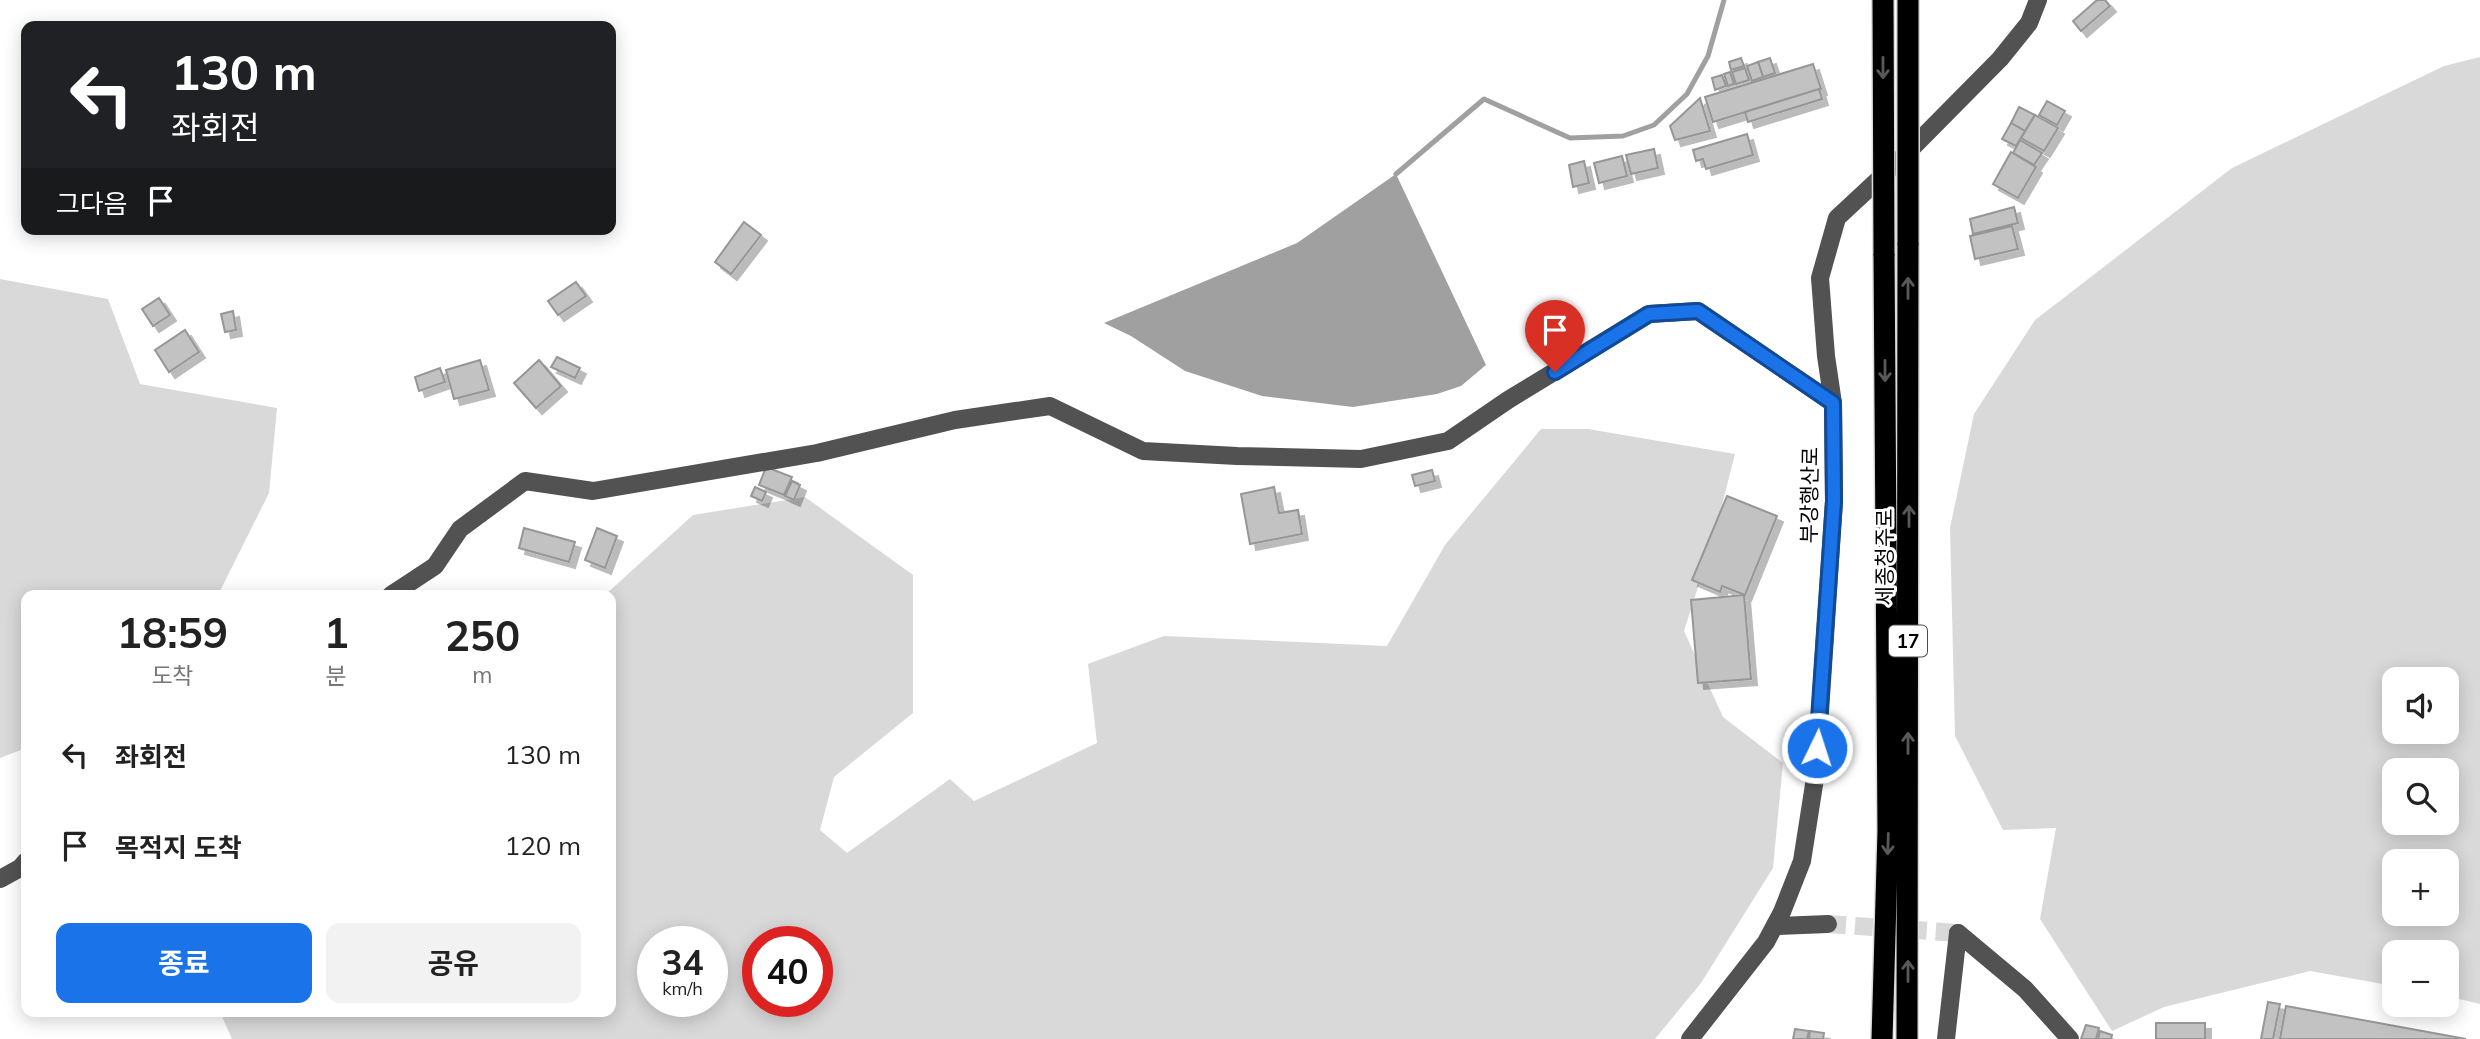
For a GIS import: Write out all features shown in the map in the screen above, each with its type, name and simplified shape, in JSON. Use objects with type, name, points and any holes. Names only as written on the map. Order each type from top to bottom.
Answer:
[{"type":"highway","name":"세종청주로","points":[[1882,1039],[1888,831],[1883,0]]},
{"type":"highway","name":"세종청주로","points":[[1907,1039],[1908,0]]},
{"type":"street","name":"부강행산로","points":[[1690,1039],[1766,942],[1776,926],[1802,861],[1816,772],[1834,501],[1833,403],[1826,356],[1820,278],[1837,219],[2000,59],[2029,23],[2038,0]]},
{"type":"street","points":[[399,590],[435,566],[460,529],[525,481],[593,492],[817,453],[955,420],[1050,406],[1143,452],[1361,459],[1448,441],[1508,400],[1649,314],[1698,311],[1833,403]]},
{"type":"street","points":[[0,879],[21,868]]},
{"type":"street","points":[[1776,926],[1828,924]]},
{"type":"street","points":[[1946,1039],[1958,933],[2025,989],[2070,1039]]},
{"type":"shaded area","points":[[2480,57],[2480,1004],[2459,999],[2459,940],[2382,940],[2382,984],[2310,971],[2164,1007],[2112,1031],[2040,919],[2056,828],[2003,830],[1955,736],[1950,528],[1974,414],[2035,320],[2232,168],[2444,66]]},
{"type":"shaded area","points":[[1396,174],[1486,365],[1461,386],[1437,394],[1353,407],[1262,396],[1185,371],[1131,336],[1104,323],[1297,243]]},
{"type":"shaded area","points":[[0,279],[108,299],[140,384],[277,408],[269,493],[220,590],[21,590],[21,750],[0,758]]},
{"type":"shaded area","points":[[1541,429],[1588,429],[1735,454],[1713,540],[1684,631],[1723,717],[1783,763],[1773,868],[1701,983],[1655,1039],[232,1039],[222,1017],[616,1017],[616,590],[610,590],[693,515],[805,497],[913,575],[913,713],[834,777],[820,830],[847,853],[950,779],[974,801],[1097,743],[1088,664],[1164,636],[1387,646],[1445,545]]},
{"type":"building","points":[[2097,0],[2105,0],[2110,6],[2081,31],[2073,21]]},
{"type":"building","points":[[1741,58],[1744,66],[1731,70],[1729,62]]},
{"type":"building","points":[[1770,58],[1775,73],[1763,77],[1758,62]]},
{"type":"building","points":[[1758,62],[1763,77],[1752,81],[1747,66]]},
{"type":"building","points":[[1813,64],[1821,89],[1713,122],[1705,97]]},
{"type":"building","points":[[1745,68],[1749,80],[1736,84],[1732,72]]},
{"type":"building","points":[[1730,72],[1734,84],[1728,86],[1724,74]]},
{"type":"building","points":[[1722,75],[1726,86],[1715,90],[1712,78]]},
{"type":"building","points":[[1819,89],[1822,99],[1748,122],[1745,112]]},
{"type":"building","points":[[1700,98],[1710,131],[1675,140],[1670,126]]},
{"type":"building","points":[[2047,101],[2065,111],[2057,125],[2039,115]]},
{"type":"building","points":[[2019,107],[2035,115],[2025,131],[2011,123]]},
{"type":"building","points":[[2035,115],[2058,128],[2044,151],[2021,138]]},
{"type":"building","points":[[2011,123],[2025,131],[2016,146],[2002,139]]},
{"type":"building","points":[[1747,134],[1753,155],[1706,169],[1703,159],[1696,161],[1693,150]]},
{"type":"building","points":[[2020,140],[2042,153],[2034,165],[2013,153]]},
{"type":"building","points":[[1654,149],[1658,168],[1631,174],[1626,155]]},
{"type":"building","points":[[2011,152],[2036,167],[2018,198],[1993,184]]},
{"type":"building","points":[[1622,156],[1627,176],[1599,183],[1594,163]]},
{"type":"building","points":[[1584,161],[1589,183],[1573,187],[1569,165]]},
{"type":"building","points":[[2014,207],[2018,223],[1973,234],[1970,219]]},
{"type":"building","points":[[744,222],[761,235],[731,274],[715,262]]},
{"type":"building","points":[[2012,226],[2018,249],[1975,259],[1970,236]]},
{"type":"building","points":[[576,282],[586,296],[558,315],[548,301]]},
{"type":"building","points":[[159,298],[170,315],[153,326],[142,309]]},
{"type":"building","points":[[233,311],[236,330],[225,332],[221,314]]},
{"type":"building","points":[[185,330],[199,352],[169,372],[155,350]]},
{"type":"building","points":[[557,357],[580,368],[575,378],[551,367]]},
{"type":"building","points":[[480,360],[489,390],[454,399],[446,370]]},
{"type":"building","points":[[539,360],[561,386],[536,408],[514,383]]},
{"type":"building","points":[[440,368],[445,382],[419,391],[415,377]]},
{"type":"building","points":[[766,467],[792,477],[784,495],[759,485]]},
{"type":"building","points":[[1432,470],[1435,481],[1415,486],[1412,475]]},
{"type":"building","points":[[792,481],[800,485],[794,500],[785,496]]},
{"type":"building","points":[[755,487],[766,492],[762,501],[751,496]]},
{"type":"building","points":[[1274,487],[1279,513],[1298,510],[1302,534],[1250,544],[1241,494]]},
{"type":"building","points":[[1727,496],[1777,516],[1745,595],[1722,586],[1720,592],[1692,580]]},
{"type":"building","points":[[524,528],[575,542],[569,562],[519,548]]},
{"type":"building","points":[[597,528],[617,536],[605,568],[585,560]]},
{"type":"building","points":[[1744,595],[1751,679],[1698,683],[1691,600]]},
{"type":"building","points":[[2268,1002],[2280,1004],[2273,1039],[2261,1039]]},
{"type":"building","points":[[2286,1006],[2466,1039],[2280,1039]]},
{"type":"building","points":[[2156,1023],[2205,1023],[2205,1039],[2156,1039]]},
{"type":"building","points":[[2086,1025],[2099,1028],[2096,1039],[2081,1039]]},
{"type":"building","points":[[1795,1029],[1809,1031],[1807,1039],[1793,1039]]},
{"type":"building","points":[[1810,1031],[1824,1033],[1823,1039],[1809,1039]]},
{"type":"building","points":[[2100,1031],[2112,1035],[2111,1039],[2098,1039]]},
{"type":"waterway","points":[[1396,174],[1484,99],[1570,138],[1623,136],[1654,125],[1687,94],[1708,56],[1724,0]]},
{"type":"tunnel","points":[[1828,924],[1958,933]]},
{"type":"route","points":[[1555,372],[1649,314],[1698,311],[1833,403],[1834,501],[1817,748]]}]
